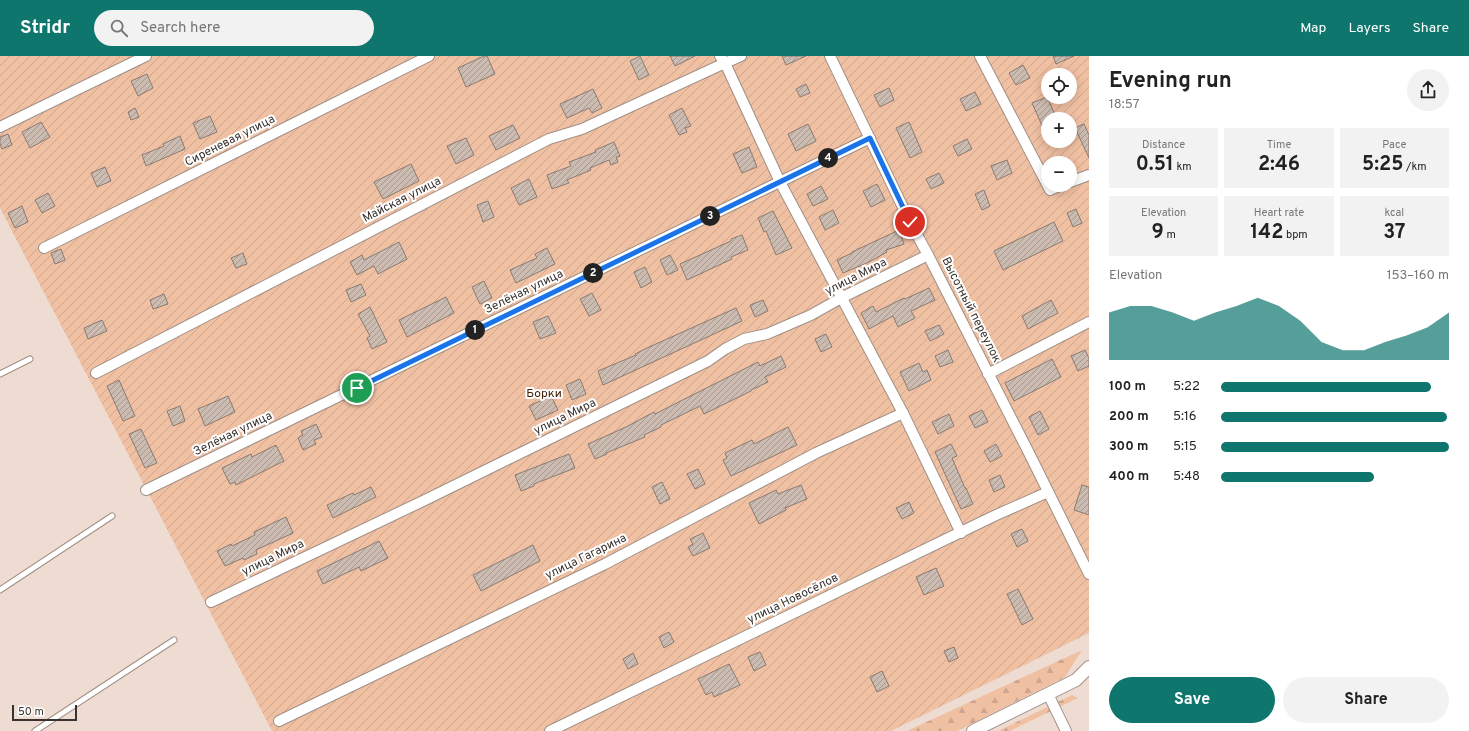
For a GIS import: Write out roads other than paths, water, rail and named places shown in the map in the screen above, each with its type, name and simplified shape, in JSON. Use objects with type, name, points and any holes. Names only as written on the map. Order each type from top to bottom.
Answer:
[{"type":"street","points":[[0,127],[146,56]]},
{"type":"street","name":"Сиреневая улица","points":[[44,248],[429,56]]},
{"type":"street","points":[[741,56],[722,60],[780,182],[843,297],[903,413],[961,533]]},
{"type":"street","name":"Высотный переулок","points":[[830,56],[910,222],[1089,574]]},
{"type":"street","points":[[980,56],[1041,173]]},
{"type":"street","name":"Майская улица","points":[[96,373],[549,139],[582,129],[722,60]]},
{"type":"street","name":"Зелёная улица","points":[[146,490],[870,138]]},
{"type":"street","points":[[1077,179],[1089,175]]},
{"type":"street","name":"улица Мира","points":[[211,602],[423,501],[708,361],[725,349],[744,339],[767,334],[810,315],[928,255]]},
{"type":"street","points":[[988,374],[1089,322]]},
{"type":"street","name":"улица Гагарина","points":[[279,721],[605,564],[816,453],[903,413]]},
{"type":"street","name":"улица Новосёлов","points":[[550,731],[994,516],[1048,492]]},
{"type":"street","points":[[973,731],[1076,680],[1089,668]]},
{"type":"street","points":[[1048,694],[1066,731]]},
{"type":"lane","points":[[0,374],[30,359]]},
{"type":"lane","points":[[0,590],[112,516]]},
{"type":"lane","points":[[35,731],[174,640]]},
{"type":"park label","name":"Борки","points":[[544,394]]}]
